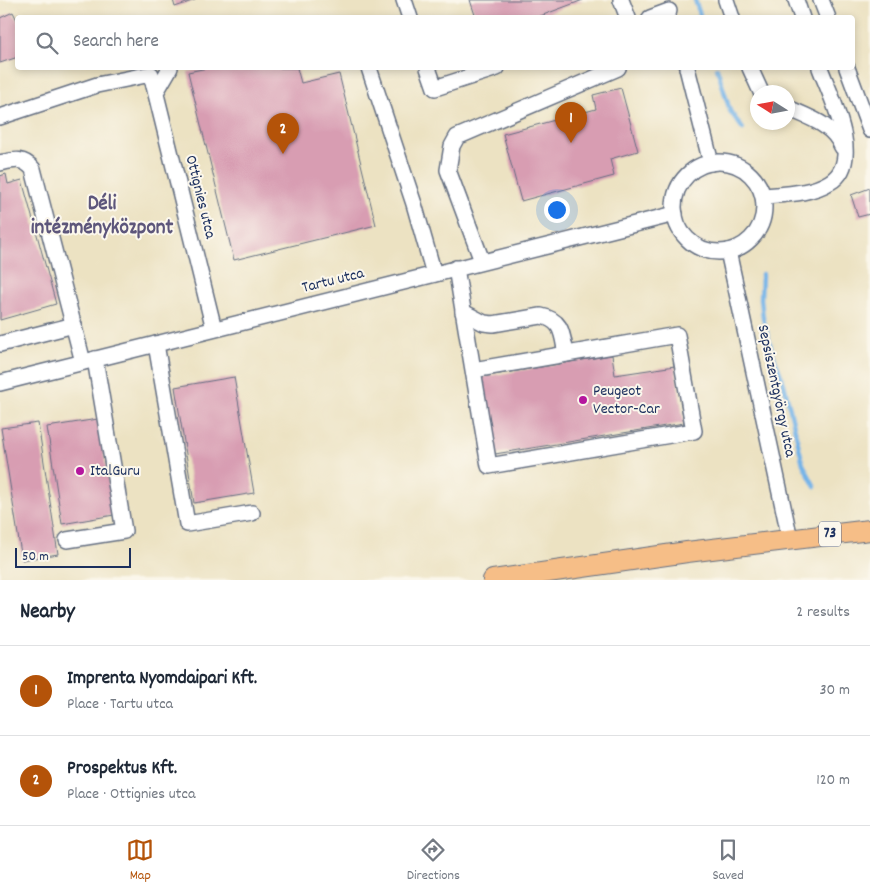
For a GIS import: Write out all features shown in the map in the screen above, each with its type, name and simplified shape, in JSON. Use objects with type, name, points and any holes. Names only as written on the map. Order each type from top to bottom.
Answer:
[{"type":"main road","name":"73","points":[[493,580],[687,552],[870,530]]},
{"type":"street","points":[[404,0],[409,15]]},
{"type":"street","points":[[621,0],[627,15]]},
{"type":"street","points":[[726,0],[731,15]]},
{"type":"street","points":[[796,0],[801,15]]},
{"type":"street","points":[[821,0],[827,15]]},
{"type":"street","points":[[156,92],[169,70]]},
{"type":"street","points":[[370,70],[414,204],[434,274]]},
{"type":"street","points":[[429,70],[435,88],[491,70]]},
{"type":"street","points":[[482,261],[448,170],[452,146],[457,137],[613,70]]},
{"type":"street","points":[[688,70],[711,163]]},
{"type":"street","points":[[751,70],[758,85]]},
{"type":"street","points":[[763,196],[805,191],[831,182],[841,171],[845,156],[845,134],[821,70]]},
{"type":"street","points":[[848,70],[870,130]]},
{"type":"street","name":"Ottignies utca","points":[[0,116],[97,85],[151,74],[214,329]]},
{"type":"street","points":[[795,112],[830,129],[839,138],[845,156]]},
{"type":"street","points":[[0,163],[15,160],[27,162],[33,169],[74,325],[89,360],[124,530],[67,540]]},
{"type":"street","points":[[711,163],[728,163],[743,169],[755,180],[763,196],[763,219],[756,234],[744,245],[728,251],[712,252],[697,246],[680,230],[675,214],[675,199],[680,184],[696,168],[711,163]]},
{"type":"street","name":"Tartu utca","points":[[0,383],[675,214]]},
{"type":"street","name":"Sepsiszentgyörgy utca","points":[[728,251],[790,539]]},
{"type":"street","points":[[456,268],[463,312],[489,466],[694,431],[678,335],[473,370]]},
{"type":"street","points":[[463,312],[484,323],[493,324],[541,316],[548,317],[555,321],[560,328],[566,354]]},
{"type":"street","points":[[0,344],[74,325]]},
{"type":"street","points":[[156,344],[187,524],[252,513]]},
{"type":"building","points":[[173,0],[195,0],[175,7]]},
{"type":"building","points":[[470,0],[583,0],[543,15],[475,15]]},
{"type":"building","points":[[13,12],[15,16],[15,58],[0,63],[0,18]]},
{"type":"building","points":[[198,70],[298,70],[301,83],[339,74],[376,225],[234,260],[188,72]]},
{"type":"building","points":[[621,88],[638,151],[610,159],[614,176],[521,201],[503,134],[596,109],[593,95]]},
{"type":"building","points":[[6,174],[8,184],[22,180],[56,304],[0,320],[0,176]]},
{"type":"building","points":[[870,188],[870,214],[858,217],[851,195]]},
{"type":"building","name":"Peugeot Vector-Car","points":[[612,355],[615,375],[675,366],[684,423],[495,454],[482,377]]},
{"type":"building","points":[[234,377],[254,493],[194,503],[175,387]]},
{"type":"building","name":"ItalGuru","points":[[98,419],[114,515],[62,524],[47,427]]},
{"type":"building","points":[[38,423],[58,554],[22,560],[1,428]]},
{"type":"waterway","points":[[695,0],[700,15]]},
{"type":"waterway","points":[[718,70],[730,111],[743,129]]},
{"type":"waterway","points":[[762,274],[761,299],[763,318],[784,384],[803,464],[815,487]]},
{"type":"place","name":"Imprenta Nyomdaipari Kft.","points":[[571,143]]},
{"type":"place","name":"Prospektus Kft.","points":[[283,154]]},
{"type":"place","name":"Peugeot Vector-Car","points":[[583,400]]},
{"type":"place","name":"ItalGuru","points":[[80,471]]},
{"type":"district","name":"Déli intézményközpont","points":[[102,217]]}]
